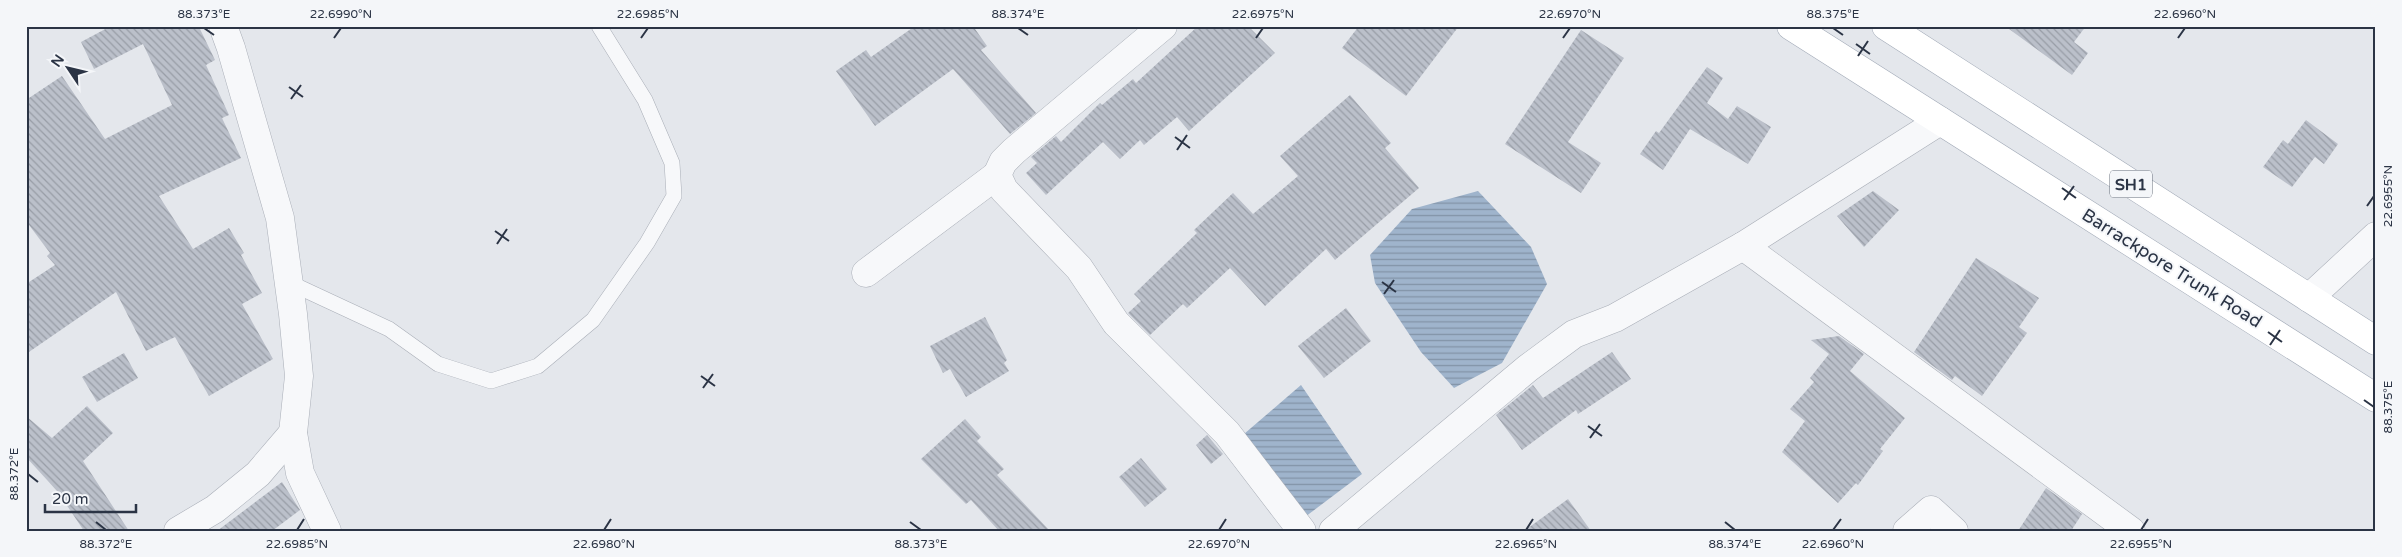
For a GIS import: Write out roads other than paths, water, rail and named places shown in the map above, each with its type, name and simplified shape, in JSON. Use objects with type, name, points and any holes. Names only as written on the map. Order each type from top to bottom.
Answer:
[{"type":"main road","name":"Barrackpore Trunk Road","points":[[1791,26],[2376,398]]},
{"type":"main road","name":"SH1","points":[[1886,26],[2376,341]]},
{"type":"street","points":[[223,26],[280,218],[299,376],[292,433],[300,473],[327,531]]},
{"type":"street","points":[[866,273],[997,175],[1003,162],[1014,150],[1163,26]]},
{"type":"street","points":[[1333,531],[1528,368],[1574,334],[1615,318],[1743,246],[1940,121]]},
{"type":"street","points":[[997,175],[1004,190],[1079,268],[1116,323],[1228,433],[1302,531]]},
{"type":"street","points":[[2309,298],[2376,236]]},
{"type":"street","points":[[1743,246],[2131,531]]},
{"type":"street","points":[[178,531],[215,509],[258,474],[292,433]]},
{"type":"street","points":[[1907,531],[1931,510],[1954,531]]},
{"type":"lane","points":[[288,282],[389,330],[438,364],[491,381],[538,366],[593,320],[646,243],[674,196],[672,163],[645,100],[598,26]]},
{"type":"water","points":[[1478,191],[1531,247],[1547,284],[1502,363],[1454,388],[1421,352],[1375,283],[1370,255],[1412,209]]},
{"type":"water","points":[[1301,385],[1362,474],[1297,523],[1230,446]]}]
